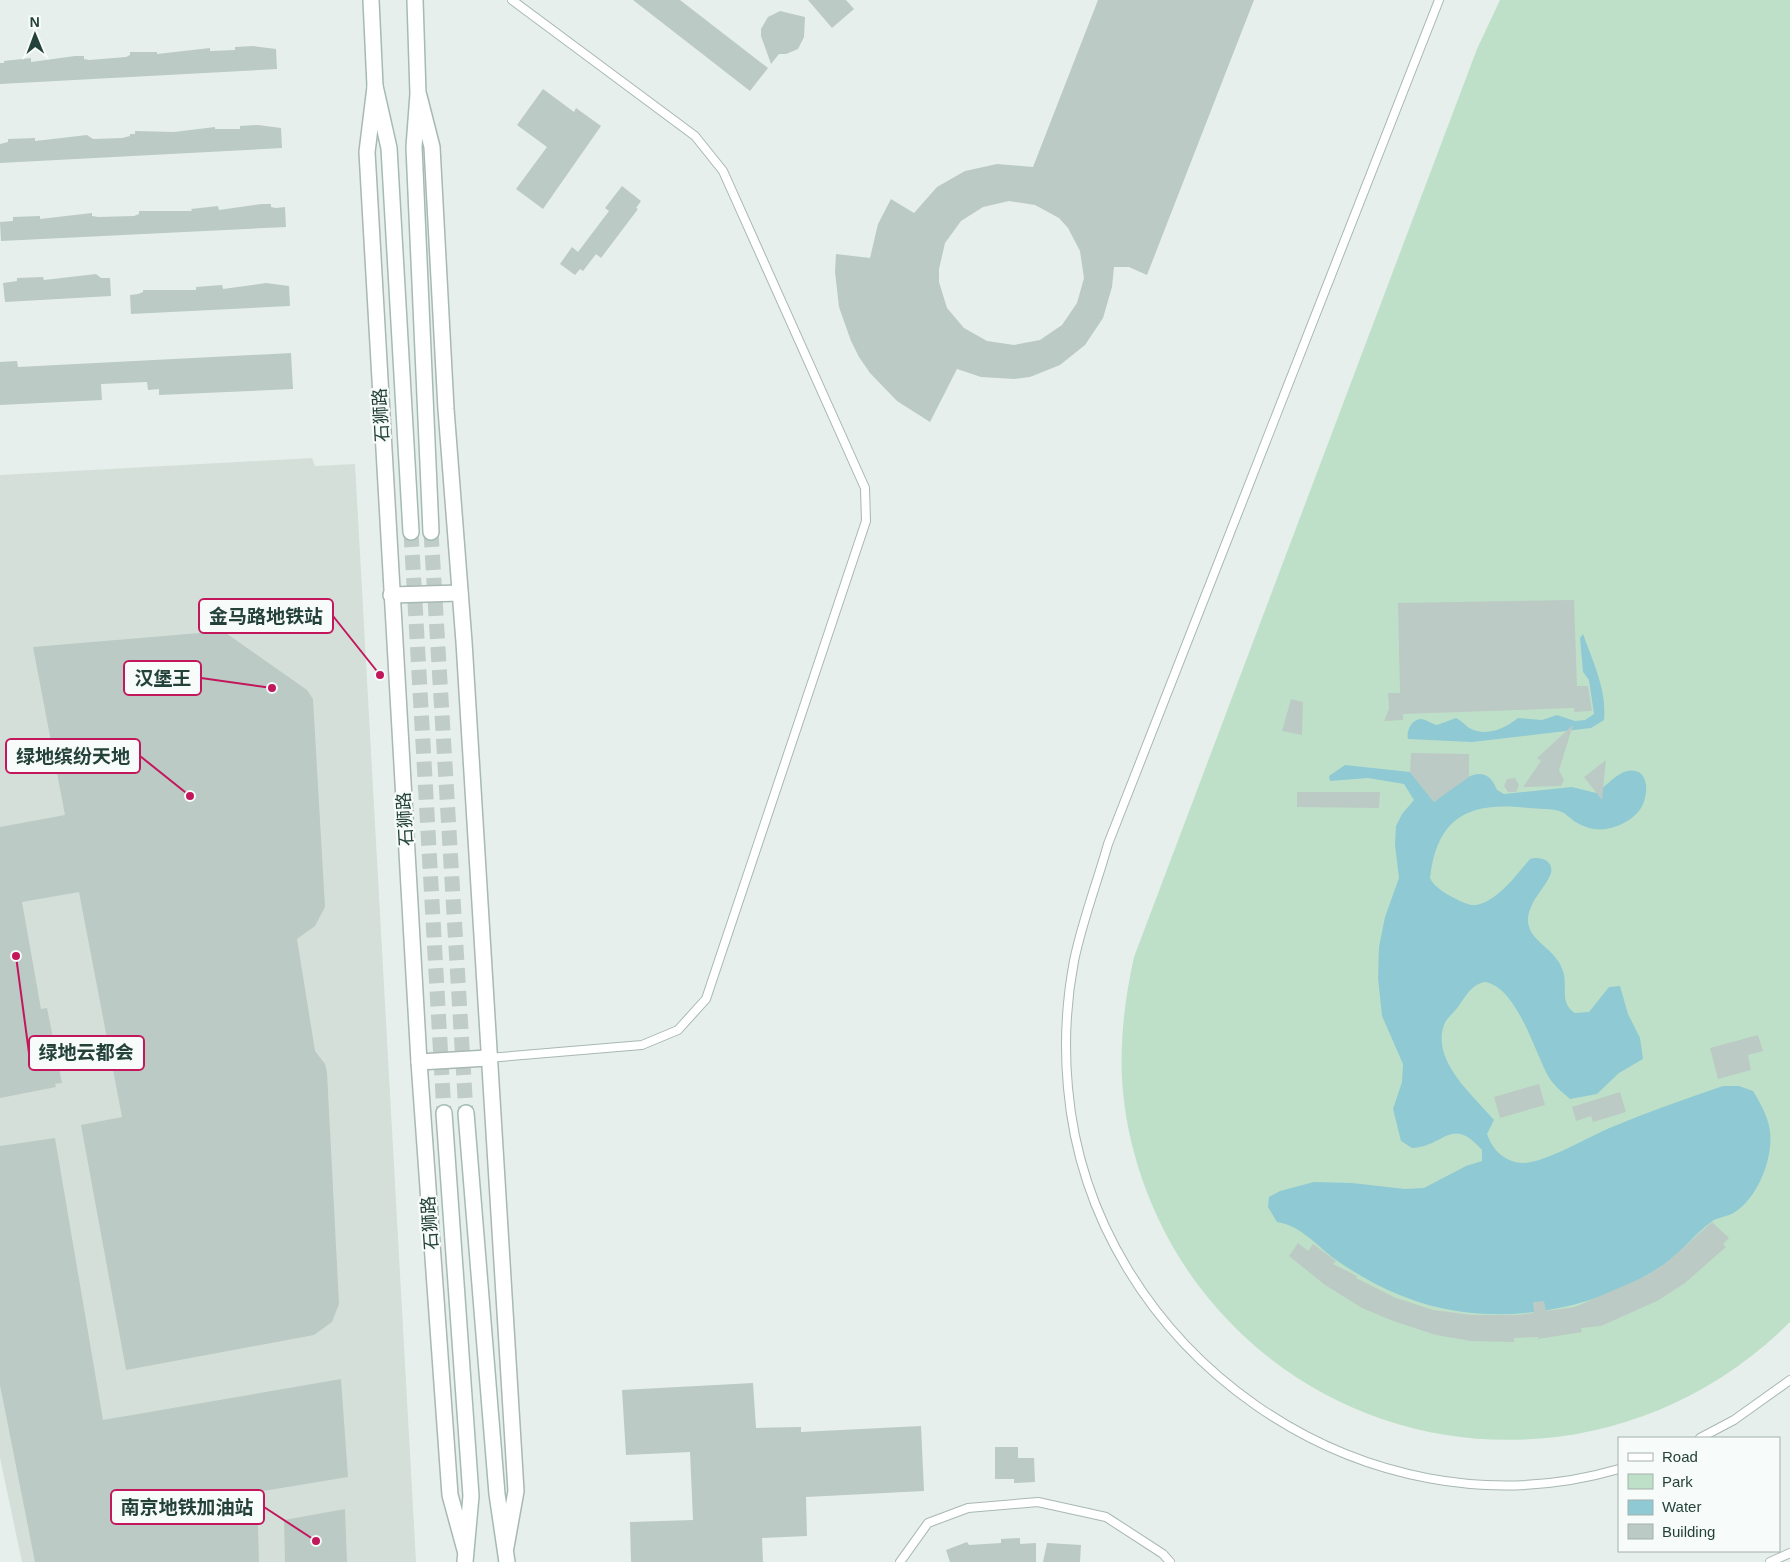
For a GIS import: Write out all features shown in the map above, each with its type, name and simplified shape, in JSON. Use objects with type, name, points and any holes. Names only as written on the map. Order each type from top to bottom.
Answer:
[{"type":"street","name":"石狮路","points":[[371,0],[375,86],[367,152],[419,1062],[450,1495],[465,1556]]},
{"type":"street","points":[[415,0],[418,94],[414,147],[431,532]]},
{"type":"street","name":"石狮路","points":[[375,86],[389,148],[411,532]]},
{"type":"street","points":[[418,94],[432,147],[445,399],[460,593],[516,1490],[507,1554]]},
{"type":"street","points":[[391,595],[460,593]]},
{"type":"street","points":[[419,1062],[488,1058]]},
{"type":"street","name":"石狮路","points":[[444,1113],[471,1496],[465,1556]]},
{"type":"street","points":[[466,1113],[497,1494],[507,1554]]},
{"type":"lane","points":[[488,1058],[642,1045],[678,1030],[706,999],[866,521],[865,488],[723,171],[695,136],[512,0]]},
{"type":"lane","points":[[1439,0],[1108,844],[1074,958],[1066,1032],[1068,1089],[1072,1121],[1088,1185],[1107,1230],[1130,1274],[1148,1301],[1190,1352],[1240,1395],[1267,1414],[1324,1445],[1355,1457],[1386,1468],[1451,1480],[1484,1483],[1549,1482],[1618,1469]]},
{"type":"lane","points":[[1702,1437],[1734,1420],[1790,1380]]},
{"type":"lane","points":[[900,1562],[928,1523],[968,1508],[1038,1502],[1106,1516],[1163,1554],[1170,1562]]},
{"type":"lane","points":[[1770,1562],[1790,1553]]},
{"type":"shaded area","points":[[312,458],[315,466],[355,464],[416,1562],[22,1562],[0,1458],[0,475]]},
{"type":"green space","points":[[1500,0],[1790,0],[1790,1322],[1720,1378],[1642,1416],[1560,1436],[1477,1439],[1395,1423],[1317,1390],[1247,1339],[1188,1271],[1174,1249],[1151,1204],[1135,1155],[1124,1104],[1122,1048],[1126,1003],[1134,957],[1477,49]]},
{"type":"water","points":[[1583,634],[1598,676],[1604,709],[1604,720],[1591,728],[1472,742],[1408,739],[1410,727],[1420,719],[1437,725],[1456,718],[1469,728],[1482,732],[1501,728],[1518,718],[1542,720],[1557,715],[1575,721],[1585,720],[1594,714],[1589,680],[1583,672],[1580,638]]},
{"type":"water","points":[[1345,765],[1410,772],[1434,802],[1468,777],[1476,774],[1484,775],[1491,780],[1497,790],[1504,794],[1572,787],[1596,793],[1623,772],[1635,771],[1644,777],[1646,789],[1641,808],[1627,821],[1611,828],[1590,828],[1579,824],[1562,812],[1554,810],[1507,806],[1489,807],[1460,817],[1449,827],[1440,840],[1430,878],[1437,887],[1447,894],[1470,905],[1476,905],[1484,903],[1499,893],[1530,859],[1538,858],[1548,862],[1551,873],[1531,907],[1528,921],[1530,928],[1538,940],[1560,963],[1564,977],[1565,999],[1570,1009],[1575,1013],[1589,1012],[1609,987],[1620,986],[1628,1014],[1640,1038],[1643,1059],[1619,1073],[1597,1094],[1570,1099],[1549,1078],[1515,1007],[1496,986],[1485,982],[1476,985],[1469,992],[1445,1022],[1442,1038],[1444,1052],[1449,1065],[1457,1077],[1494,1120],[1487,1134],[1493,1146],[1505,1158],[1523,1163],[1543,1159],[1626,1121],[1723,1086],[1739,1086],[1753,1091],[1767,1118],[1770,1146],[1768,1159],[1759,1184],[1744,1205],[1732,1214],[1711,1222],[1666,1263],[1618,1289],[1566,1306],[1512,1314],[1484,1314],[1457,1311],[1410,1299],[1366,1279],[1339,1262],[1303,1233],[1286,1224],[1277,1222],[1268,1207],[1269,1197],[1280,1191],[1314,1182],[1352,1183],[1405,1189],[1424,1188],[1466,1166],[1482,1161],[1482,1150],[1471,1140],[1455,1133],[1433,1143],[1412,1148],[1401,1141],[1393,1109],[1402,1082],[1403,1064],[1382,1016],[1378,978],[1379,947],[1385,917],[1399,878],[1395,845],[1396,826],[1402,814],[1414,800],[1404,784],[1368,778],[1330,781],[1329,776]]},
{"type":"building","points":[[633,0],[680,0],[768,68],[750,91]]},
{"type":"building","points":[[808,0],[846,0],[854,9],[832,28]]},
{"type":"building","points":[[1098,0],[1254,0],[1147,275],[1129,267],[1114,267],[1112,287],[1103,318],[1085,345],[1060,365],[1030,377],[1014,379],[981,377],[957,369],[930,422],[897,401],[870,373],[859,357],[839,307],[835,272],[836,254],[870,258],[878,224],[891,199],[914,213],[937,187],[965,171],[997,164],[1033,167]],"holes":[[[1009,201],[1035,205],[1059,218],[1068,228],[1080,251],[1084,278],[1077,303],[1062,325],[1040,340],[1014,345],[987,341],[964,328],[947,308],[939,282],[939,269],[945,243],[961,221],[983,207]]]},
{"type":"building","points":[[780,11],[805,17],[804,37],[798,49],[786,54],[779,54],[771,64],[761,36],[761,29],[768,17]]},
{"type":"building","points":[[253,46],[276,49],[277,69],[0,84],[0,63],[4,63],[4,61],[31,58],[31,62],[75,56],[84,56],[84,59],[89,60],[126,57],[130,55],[130,52],[157,52],[157,54],[210,48],[210,51],[235,50],[235,47]]},
{"type":"building","points":[[543,89],[574,112],[576,108],[601,126],[543,209],[516,189],[547,147],[517,125]]},
{"type":"building","points":[[258,125],[281,128],[282,148],[0,163],[0,144],[8,142],[8,139],[35,138],[35,141],[87,135],[93,139],[122,138],[135,134],[135,131],[174,132],[215,127],[215,129],[240,129],[240,126]]},
{"type":"building","points":[[622,186],[641,201],[636,208],[638,209],[601,258],[596,254],[583,271],[580,269],[575,275],[560,264],[572,247],[578,252],[609,211],[605,208]]},
{"type":"building","points":[[271,204],[271,207],[276,208],[285,207],[286,227],[1,241],[0,222],[13,221],[13,217],[40,216],[40,219],[92,213],[92,216],[98,217],[134,216],[139,214],[139,211],[192,211],[191,209],[218,206],[219,210]]},
{"type":"building","points":[[96,274],[101,278],[110,278],[111,296],[5,302],[3,283],[17,281],[17,278],[43,277],[44,280]]},
{"type":"building","points":[[266,283],[289,286],[290,306],[131,314],[130,295],[138,294],[143,292],[143,290],[196,290],[196,287],[222,285],[223,289]]},
{"type":"building","points":[[291,353],[293,389],[159,395],[159,389],[148,390],[147,382],[101,384],[102,400],[0,405],[0,362],[17,361],[18,367]]},
{"type":"building","points":[[1574,600],[1577,686],[1588,686],[1592,711],[1574,712],[1574,708],[1403,714],[1403,720],[1384,721],[1389,709],[1388,693],[1400,693],[1398,603]]},
{"type":"building","points":[[223,631],[307,690],[313,699],[325,907],[315,926],[297,939],[315,1051],[325,1064],[327,1072],[339,1304],[332,1322],[314,1335],[126,1370],[81,1125],[122,1117],[79,892],[22,902],[41,1009],[47,1008],[62,1083],[55,1084],[56,1087],[0,1098],[0,827],[65,815],[33,647]]},
{"type":"building","points":[[1291,699],[1303,702],[1302,735],[1282,731]]},
{"type":"building","points":[[1573,725],[1559,770],[1564,780],[1561,786],[1523,787],[1541,761],[1537,758]]},
{"type":"building","points":[[1411,753],[1469,754],[1469,777],[1434,802],[1410,772]]},
{"type":"building","points":[[1606,760],[1602,800],[1584,777]]},
{"type":"building","points":[[1515,778],[1519,785],[1516,792],[1508,792],[1504,786],[1507,779]]},
{"type":"building","points":[[1297,792],[1380,792],[1379,808],[1297,807]]},
{"type":"building","points":[[1758,1035],[1763,1051],[1748,1055],[1751,1070],[1718,1079],[1710,1048]]},
{"type":"building","points":[[1539,1084],[1545,1105],[1500,1118],[1494,1097]]},
{"type":"building","points":[[1620,1092],[1626,1112],[1593,1122],[1591,1116],[1576,1121],[1572,1107]]},
{"type":"building","points":[[55,1138],[103,1420],[341,1379],[348,1477],[257,1492],[259,1562],[35,1562],[0,1385],[0,1146]]},
{"type":"building","points":[[1712,1222],[1729,1238],[1723,1244],[1726,1247],[1685,1283],[1657,1301],[1601,1326],[1581,1328],[1582,1332],[1538,1339],[1538,1337],[1514,1338],[1514,1342],[1471,1341],[1436,1335],[1393,1321],[1362,1308],[1325,1285],[1289,1256],[1298,1243],[1308,1251],[1313,1244],[1336,1261],[1333,1264],[1396,1298],[1433,1310],[1472,1315],[1519,1315],[1534,1313],[1533,1302],[1544,1301],[1546,1311],[1575,1307],[1646,1276],[1666,1263]]},
{"type":"building","points":[[753,1383],[756,1428],[801,1427],[801,1432],[921,1426],[924,1491],[806,1497],[807,1536],[762,1538],[763,1562],[631,1562],[630,1522],[693,1520],[690,1452],[626,1455],[622,1390]]},
{"type":"building","points":[[995,1447],[1018,1447],[1018,1458],[1034,1458],[1035,1482],[1014,1483],[1014,1479],[995,1479]]},
{"type":"building","points":[[345,1509],[347,1562],[285,1562],[284,1520]]},
{"type":"building","points":[[1020,1538],[1020,1544],[1036,1543],[1036,1562],[950,1562],[946,1550],[967,1542],[969,1545],[1001,1543],[1001,1539]]},
{"type":"building","points":[[1047,1543],[1081,1545],[1080,1562],[1043,1562]]},
{"type":"tunnel","points":[[411,532],[444,1113]]},
{"type":"tunnel","points":[[431,532],[466,1113]]},
{"type":"place","name":"金马路地铁站","points":[[380,675]]},
{"type":"place","name":"汉堡王","points":[[272,688]]},
{"type":"place","name":"绿地缤纷天地","points":[[190,796]]},
{"type":"place","name":"绿地云都会","points":[[16,956]]},
{"type":"place","name":"南京地铁加油站","points":[[316,1541]]}]
